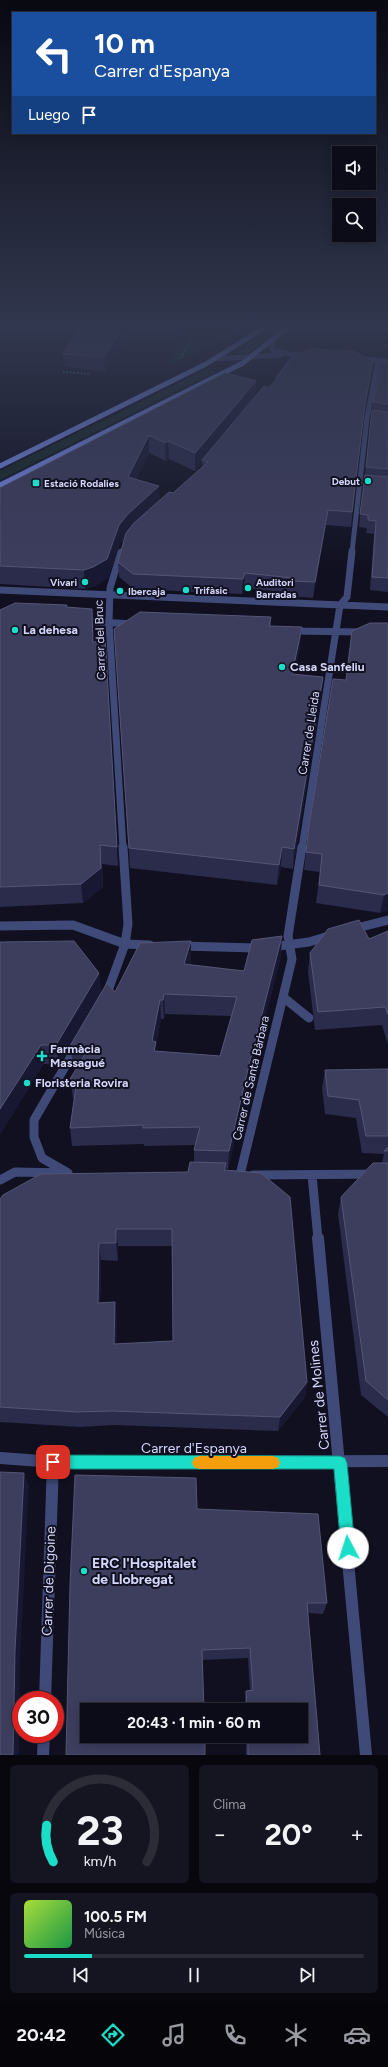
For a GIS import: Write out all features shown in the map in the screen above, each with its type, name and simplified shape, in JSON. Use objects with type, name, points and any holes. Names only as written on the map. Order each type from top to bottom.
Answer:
[{"type":"street","points":[[0,466],[117,408]]},
{"type":"street","points":[[0,485],[154,408]]},
{"type":"street","name":"Carrer de Lleida","points":[[290,944],[288,936],[337,633],[340,605],[347,597],[359,484],[372,408]]},
{"type":"street","points":[[359,484],[366,484]]},
{"type":"street","name":"Carrer del Bruc","points":[[102,1004],[110,990],[125,944],[128,924],[109,623],[109,596],[123,546]]},
{"type":"street","points":[[0,590],[109,596],[388,607]]},
{"type":"street","points":[[78,621],[142,624]]},
{"type":"street","points":[[283,630],[337,633],[370,632]]},
{"type":"street","points":[[171,946],[264,948],[309,942],[388,920]]},
{"type":"street","points":[[0,926],[73,925],[125,944],[156,945]]},
{"type":"street","name":"Carrer de Santa Bàrbara","points":[[290,944],[292,959],[243,1165],[236,1175],[312,1175]]},
{"type":"street","points":[[283,997],[309,1018]]},
{"type":"street","points":[[0,1180],[15,1172],[72,1173],[42,1158],[34,1137],[34,1120],[82,1038]]},
{"type":"street","points":[[312,1175],[388,1174]]},
{"type":"street","name":"Carrer de Molines","points":[[312,1175],[366,1755]]},
{"type":"street","name":"Carrer d'Espanya","points":[[0,1458],[53,1462],[340,1463],[388,1461]]},
{"type":"street","name":"Carrer de Digoine","points":[[45,1691],[53,1462]]},
{"type":"street","points":[[43,1755],[44,1743]]},
{"type":"green space","points":[[128,408],[144,408],[0,480],[0,471]]},
{"type":"building","points":[[157,408],[233,408],[195,453],[168,441],[165,443],[149,435],[128,477],[159,486],[128,514],[119,525],[107,559],[93,567],[84,570],[0,566],[0,488]]},
{"type":"building","points":[[246,408],[365,408],[352,512],[328,510],[315,582],[291,581],[292,578],[245,573],[243,579],[133,574],[118,562],[126,533],[134,523],[169,492],[173,493],[208,462],[202,460]]},
{"type":"building","points":[[372,410],[388,412],[388,469],[366,467]]},
{"type":"building","points":[[365,475],[388,477],[388,578],[372,577],[376,521],[368,520],[368,515],[360,514]]},
{"type":"building","points":[[15,603],[67,605],[66,607],[92,609],[93,643],[105,635],[117,847],[100,845],[101,868],[81,884],[0,887],[0,610]]},
{"type":"building","points":[[140,612],[271,617],[269,626],[302,627],[292,674],[323,677],[294,849],[282,847],[279,865],[129,848],[114,629]]},
{"type":"building","points":[[370,623],[388,623],[388,893],[384,895],[319,885],[322,854],[306,852],[333,679],[346,680],[352,631]]},
{"type":"building","points":[[359,920],[369,939],[388,931],[388,1015],[385,1007],[318,1012],[310,953],[328,929]]},
{"type":"building","points":[[282,936],[229,1151],[194,1150],[200,1127],[143,1128],[143,1125],[70,1128],[77,1080],[70,1079],[90,1046],[70,1046],[107,983],[115,992],[140,943],[191,941],[184,964],[244,971],[252,940]],"holes":[[[164,994],[237,997],[220,1056],[154,1051],[156,1042],[152,1041],[160,1000],[163,1000]]]},
{"type":"building","points":[[74,941],[99,973],[56,1045],[41,1045],[0,1109],[0,942]]},
{"type":"building","points":[[388,1069],[388,1136],[366,1136],[359,1100],[328,1096],[325,1070]]},
{"type":"building","points":[[190,1162],[226,1163],[224,1170],[261,1173],[290,1197],[307,1382],[280,1417],[111,1411],[77,1412],[0,1407],[0,1199],[3,1195],[41,1174],[188,1172]],"holes":[[[116,1229],[172,1229],[173,1341],[114,1344],[115,1302],[98,1303],[99,1243],[116,1243]]]},
{"type":"building","points":[[373,1163],[388,1163],[388,1400],[366,1381],[341,1197]]},
{"type":"building","points":[[0,1472],[24,1473],[14,1691],[12,1691],[13,1755],[0,1755]]},
{"type":"building","points":[[75,1475],[196,1478],[197,1509],[318,1514],[327,1603],[307,1603],[320,1755],[248,1755],[248,1743],[308,1743],[308,1703],[247,1703],[246,1691],[253,1690],[250,1648],[202,1650],[204,1703],[80,1703],[80,1743],[205,1743],[205,1755],[66,1755],[70,1585]]},
{"type":"slow traffic","points":[[199,1463],[273,1463]]},
{"type":"place","name":"Debut","points":[[368,481]]},
{"type":"place","name":"Estació Rodalies","points":[[36,483]]},
{"type":"place","name":"Vivari","points":[[85,582]]},
{"type":"place","name":"Auditori Barradas","points":[[248,588]]},
{"type":"place","name":"Trifàsic","points":[[186,590]]},
{"type":"place","name":"Ibercaja","points":[[120,591]]},
{"type":"place","name":"La dehesa","points":[[15,630]]},
{"type":"place","name":"Casa Sanfeliu","points":[[282,667]]},
{"type":"place","name":"Farmàcia Massagué","points":[[42,1056]]},
{"type":"place","name":"Floristeria Rovira","points":[[27,1083]]},
{"type":"place","name":"ERC l'Hospitalet de Llobregat","points":[[84,1571]]},
{"type":"route","points":[[53,1462],[340,1463],[348,1548]]}]
